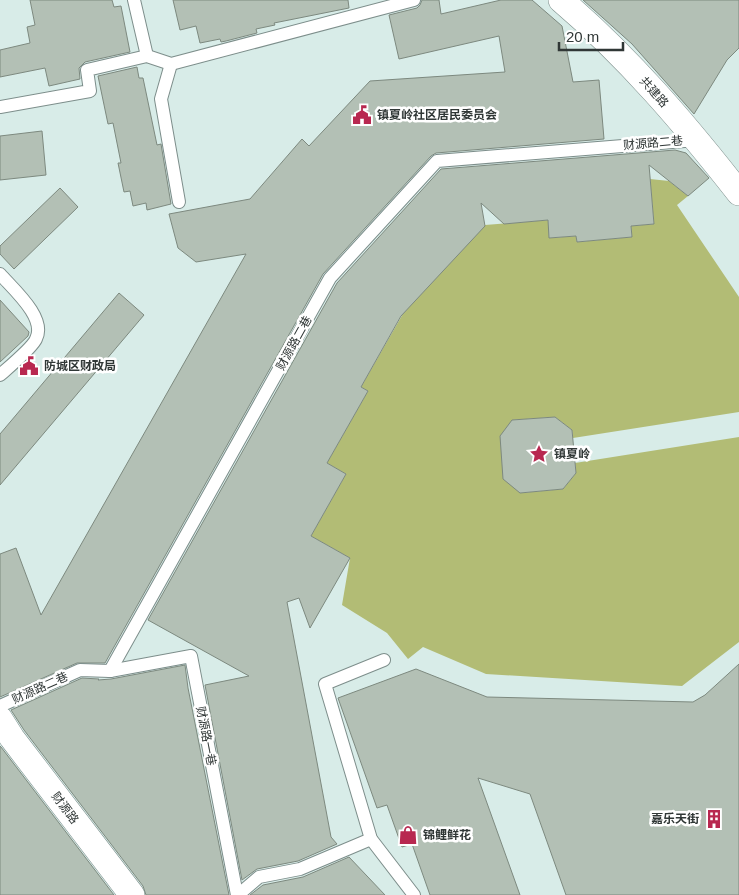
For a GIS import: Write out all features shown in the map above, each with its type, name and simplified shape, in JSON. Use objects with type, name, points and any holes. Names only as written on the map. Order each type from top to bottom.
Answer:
[{"type":"street","name":"共建路","points":[[561,0],[589,23],[636,71],[697,140],[739,193]]},
{"type":"street","name":"财源路","points":[[0,719],[12,738],[132,895]]},
{"type":"lane","points":[[134,0],[147,56]]},
{"type":"lane","points":[[0,107],[90,91],[87,70],[147,56],[171,64],[414,0]]},
{"type":"lane","points":[[171,64],[161,99],[179,202]]},
{"type":"lane","name":"财源路二巷","points":[[0,706],[80,670],[110,671],[330,278],[437,161],[697,140]]},
{"type":"lane","points":[[0,274],[32,310],[39,328],[36,340],[0,375]]},
{"type":"lane","name":"财源路一巷","points":[[110,671],[191,656],[237,895],[259,877],[300,869],[371,839]]},
{"type":"lane","points":[[384,660],[325,684],[371,839],[414,895]]},
{"type":"green space","points":[[650,179],[669,181],[688,196],[677,205],[739,297],[739,412],[573,438],[572,430],[555,417],[513,420],[520,493],[563,489],[576,473],[575,463],[739,437],[739,642],[682,686],[486,674],[423,647],[408,659],[387,633],[342,605],[350,558],[311,536],[346,474],[327,463],[368,391],[361,387],[404,312],[485,225],[548,220],[550,238],[576,236],[577,242],[632,237],[631,226],[654,224]]},
{"type":"building","points":[[30,0],[112,0],[114,7],[121,6],[130,52],[85,62],[79,68],[80,79],[49,86],[45,68],[0,77],[0,50],[30,43],[27,27],[35,25]]},
{"type":"building","points":[[173,0],[348,0],[349,8],[274,23],[275,25],[256,29],[257,33],[226,41],[221,42],[220,39],[200,43],[196,26],[180,30]]},
{"type":"building","points":[[422,0],[439,0],[441,14],[501,0],[532,0],[562,26],[573,82],[599,80],[604,139],[436,153],[431,156],[323,274],[105,663],[77,663],[0,697],[0,554],[16,548],[41,615],[246,254],[196,262],[178,248],[169,214],[250,199],[302,139],[309,146],[370,81],[505,72],[499,36],[399,59],[389,15],[417,8]]},
{"type":"building","points":[[583,0],[739,0],[739,48],[727,60],[694,114],[632,44]]},
{"type":"building","points":[[137,67],[139,78],[143,78],[157,145],[161,144],[171,204],[147,210],[146,203],[133,206],[130,191],[124,192],[118,163],[121,163],[113,123],[108,124],[98,76]]},
{"type":"building","points":[[42,131],[46,175],[0,180],[0,136]]},
{"type":"building","points":[[675,150],[686,153],[709,178],[688,196],[649,165],[654,224],[631,226],[632,237],[577,242],[576,236],[549,238],[548,220],[504,224],[481,203],[485,226],[401,316],[361,387],[368,391],[327,463],[346,474],[311,536],[350,558],[310,628],[299,598],[287,602],[331,837],[337,844],[298,861],[257,869],[242,880],[205,685],[249,676],[148,620],[337,283],[441,169]]},
{"type":"building","points":[[60,188],[78,207],[14,269],[0,254],[0,246]]},
{"type":"building","points":[[119,293],[144,315],[0,485],[0,434]]},
{"type":"building","points":[[0,300],[29,332],[28,336],[0,362]]},
{"type":"building","points":[[555,417],[572,430],[576,473],[563,489],[520,493],[503,479],[500,436],[512,420]]},
{"type":"building","points":[[739,664],[739,895],[566,895],[530,794],[478,778],[520,895],[430,895],[412,844],[402,847],[387,805],[377,808],[338,698],[416,669],[487,697],[693,702],[705,695]]},
{"type":"building","points":[[185,665],[229,895],[146,895],[143,886],[24,730],[11,710],[82,678],[111,679]]},
{"type":"building","points":[[1,747],[114,895],[0,895]]},
{"type":"building","points":[[349,857],[385,895],[250,895],[263,885],[303,877]]},
{"type":"place","name":"镇夏岭社区居民委员会","points":[[362,115]]},
{"type":"place","name":"防城区财政局","points":[[29,366]]},
{"type":"place","name":"镇夏岭","points":[[539,454]]},
{"type":"place","name":"嘉乐天街","points":[[714,819]]},
{"type":"place","name":"锦鲤鲜花","points":[[408,835]]}]
